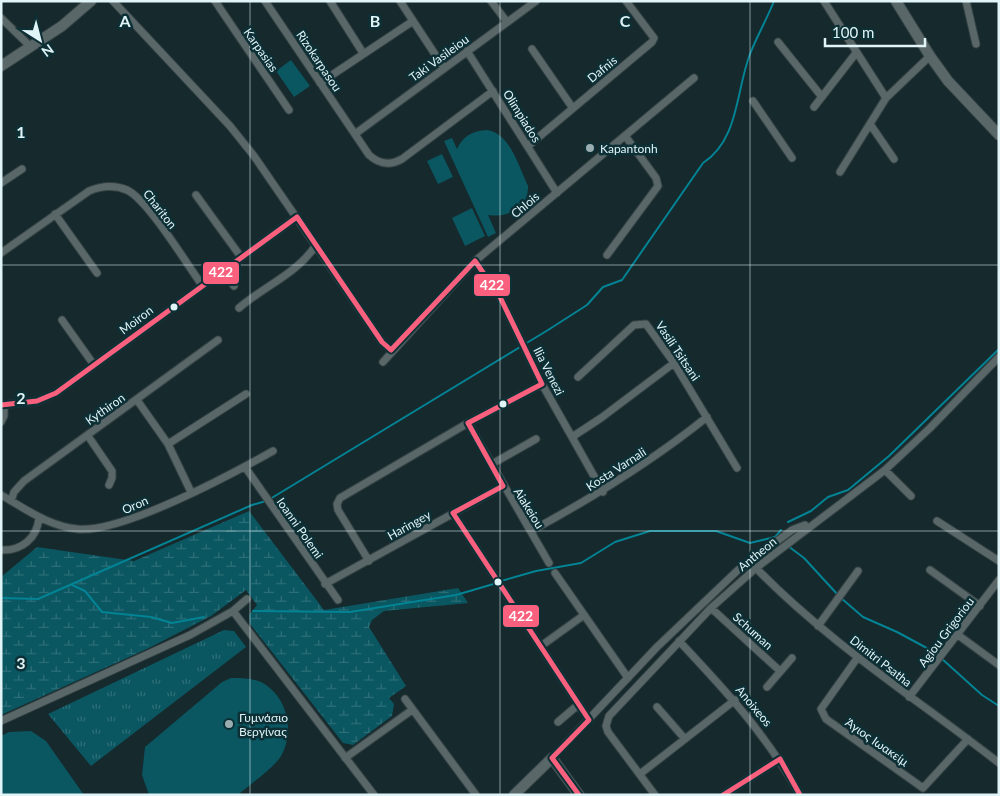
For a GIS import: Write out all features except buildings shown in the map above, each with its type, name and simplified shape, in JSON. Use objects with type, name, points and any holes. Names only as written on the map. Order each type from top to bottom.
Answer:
[{"type":"street","points":[[1,66],[62,26],[91,1]]},
{"type":"street","points":[[114,1],[230,126],[297,217],[382,342],[392,350]]},
{"type":"street","name":"Karpasias","points":[[215,1],[289,110]]},
{"type":"street","name":"Rizokarpasou","points":[[265,1],[372,158],[383,163],[392,163],[402,159],[493,91]]},
{"type":"street","points":[[330,1],[363,53]]},
{"type":"street","points":[[400,1],[444,68]]},
{"type":"street","points":[[491,1],[507,22]]},
{"type":"street","name":"Taki Vasileiou","points":[[355,134],[536,1]]},
{"type":"street","name":"Dafnis","points":[[528,146],[652,42],[654,38],[626,1]]},
{"type":"street","points":[[824,1],[886,98]]},
{"type":"street","points":[[966,1],[976,44]]},
{"type":"street","points":[[898,2],[930,56],[948,81],[999,135]]},
{"type":"street","points":[[1,18],[31,47]]},
{"type":"street","points":[[320,83],[413,21]]},
{"type":"street","points":[[778,42],[822,97]]},
{"type":"street","points":[[532,49],[572,108]]},
{"type":"street","name":"Olimpiados","points":[[467,51],[557,192]]},
{"type":"street","points":[[814,107],[856,53]]},
{"type":"street","points":[[840,172],[886,98],[930,56]]},
{"type":"street","name":"Chlois","points":[[383,362],[475,261],[626,137],[694,78]]},
{"type":"street","points":[[753,101],[792,158]]},
{"type":"street","points":[[870,124],[894,159]]},
{"type":"street","points":[[607,255],[658,186],[656,178],[626,137]]},
{"type":"street","points":[[1,184],[22,169]]},
{"type":"street","name":"Chariton","points":[[1,253],[55,214],[94,189],[115,187],[127,190],[142,202],[202,285]]},
{"type":"street","points":[[196,195],[241,257]]},
{"type":"street","points":[[55,214],[97,273]]},
{"type":"street","name":"Moiron","points":[[1,422],[4,416],[3,405],[29,402],[49,396],[297,217]]},
{"type":"street","points":[[239,308],[263,289],[294,270],[307,259],[316,245]]},
{"type":"street","name":"Ilia Venezi","points":[[475,261],[500,297],[542,384],[603,492]]},
{"type":"street","points":[[222,270],[234,286]]},
{"type":"street","points":[[62,320],[94,365]]},
{"type":"street","name":"Vasili Tsitsani","points":[[578,377],[634,325],[640,323],[649,326],[708,417],[737,468]]},
{"type":"street","name":"Kythiron","points":[[11,501],[14,492],[24,481],[218,340]]},
{"type":"street","name":"Antheon","points":[[655,795],[608,732],[606,722],[609,716],[638,683],[711,608],[756,568],[885,470],[930,428],[999,357]]},
{"type":"street","points":[[572,437],[601,418],[674,363]]},
{"type":"street","points":[[369,560],[338,510],[340,498],[468,423],[542,384]]},
{"type":"street","points":[[168,444],[246,394]]},
{"type":"street","points":[[137,400],[168,444],[191,492]]},
{"type":"street","name":"Kosta Varnali","points":[[531,531],[603,492],[708,417]]},
{"type":"street","name":"Aiakeiou","points":[[468,423],[549,563]]},
{"type":"street","points":[[88,436],[112,471],[109,485]]},
{"type":"street","points":[[492,464],[536,438]]},
{"type":"street","name":"Oron","points":[[1,495],[39,518],[71,529],[98,529],[120,523],[191,492],[245,467],[273,451]]},
{"type":"street","name":"Ioanni Polemi","points":[[245,467],[338,600]]},
{"type":"street","points":[[885,470],[911,496]]},
{"type":"street","name":"Haringey","points":[[325,584],[503,486]]},
{"type":"street","points":[[453,513],[589,720]]},
{"type":"street","points":[[1,550],[14,549],[28,542],[38,528],[39,518]]},
{"type":"street","points":[[936,521],[999,562]]},
{"type":"street","points":[[514,795],[589,720],[657,647],[738,570],[783,536],[805,525]]},
{"type":"street","name":"Dimitri Psatha","points":[[756,568],[787,600],[818,626],[909,697],[999,763]]},
{"type":"street","points":[[930,570],[980,606]]},
{"type":"street","points":[[818,626],[858,571]]},
{"type":"street","points":[[555,573],[628,678]]},
{"type":"street","name":"Agiou Grigoriou","points":[[909,697],[944,654],[999,580]]},
{"type":"street","points":[[1,720],[190,635],[233,611],[247,599]]},
{"type":"street","name":"Schuman","points":[[711,608],[780,671]]},
{"type":"street","points":[[233,611],[374,795]]},
{"type":"street","points":[[541,646],[584,615]]},
{"type":"street","points":[[958,635],[999,665]]},
{"type":"street","name":"Anoixeos","points":[[679,641],[735,700],[780,759],[800,795]]},
{"type":"street","name":"Άγιος Ιωακείμ","points":[[858,657],[821,709],[826,719],[923,788],[968,739]]},
{"type":"street","points":[[767,687],[792,658]]},
{"type":"street","points":[[405,699],[476,795]]},
{"type":"street","points":[[640,774],[735,700]]},
{"type":"street","points":[[558,722],[579,704]]},
{"type":"street","points":[[657,707],[684,739]]},
{"type":"street","points":[[345,758],[412,710]]},
{"type":"street","points":[[552,758],[579,795]]},
{"type":"street","points":[[725,794],[780,759]]},
{"type":"green space","points":[[291,60],[310,86],[294,97],[276,71]]},
{"type":"green space","points":[[487,130],[495,132],[508,144],[528,186],[525,200],[516,210],[502,215],[488,215],[496,233],[488,237],[444,141],[452,138],[457,149],[469,135]]},
{"type":"green space","points":[[442,154],[453,177],[438,184],[427,161]]},
{"type":"green space","points":[[472,208],[485,236],[465,246],[452,218]]},
{"type":"green space","points":[[249,511],[324,610],[458,588],[468,603],[384,611],[372,620],[369,627],[406,686],[389,698],[394,704],[392,716],[353,745],[343,743],[250,624],[249,615],[257,605],[246,590],[211,616],[149,648],[1,715],[1,577],[37,547],[134,561]]},
{"type":"green space","points":[[224,630],[234,631],[246,647],[91,766],[48,714]]},
{"type":"green space","points":[[231,678],[250,679],[261,682],[270,688],[283,705],[288,726],[288,736],[281,756],[267,771],[238,795],[149,795],[142,775],[145,747],[222,682]]},
{"type":"green space","points":[[31,731],[46,741],[84,795],[1,795],[1,736],[9,732]]},
{"type":"waterway","points":[[270,499],[548,330],[587,305],[603,287],[622,280],[703,163],[715,153],[724,141],[735,113],[745,68],[774,1]]},
{"type":"waterway","points":[[788,522],[811,511],[828,497],[848,490],[889,456],[999,349]]},
{"type":"waterway","points":[[1,598],[38,599],[252,505],[266,501]]},
{"type":"waterway","points":[[776,536],[781,530]]},
{"type":"waterway","points":[[501,581],[536,571],[581,563],[615,542],[650,531],[716,531],[750,543],[775,537],[778,539]]},
{"type":"waterway","points":[[788,546],[804,558],[838,595]]},
{"type":"waterway","points":[[253,611],[350,612],[456,595],[497,583]]},
{"type":"waterway","points":[[72,585],[85,591],[102,612],[151,617],[172,623],[204,617]]},
{"type":"waterway","points":[[841,598],[863,617],[897,632],[938,654]]},
{"type":"waterway","points":[[941,658],[982,695],[999,706]]},
{"type":"transit line","name":"422","points":[[1,405],[37,401],[56,393],[297,217],[382,342],[391,350],[475,261],[500,297],[542,384],[468,423],[503,486],[453,513],[589,720],[552,758],[579,795]]},
{"type":"transit line","name":"422","points":[[723,795],[780,759],[800,795]]},
{"type":"place","name":"Kapantonh","points":[[590,148]]},
{"type":"place","name":"Γυμνάσιο Βεργίνας","points":[[229,724]]}]
